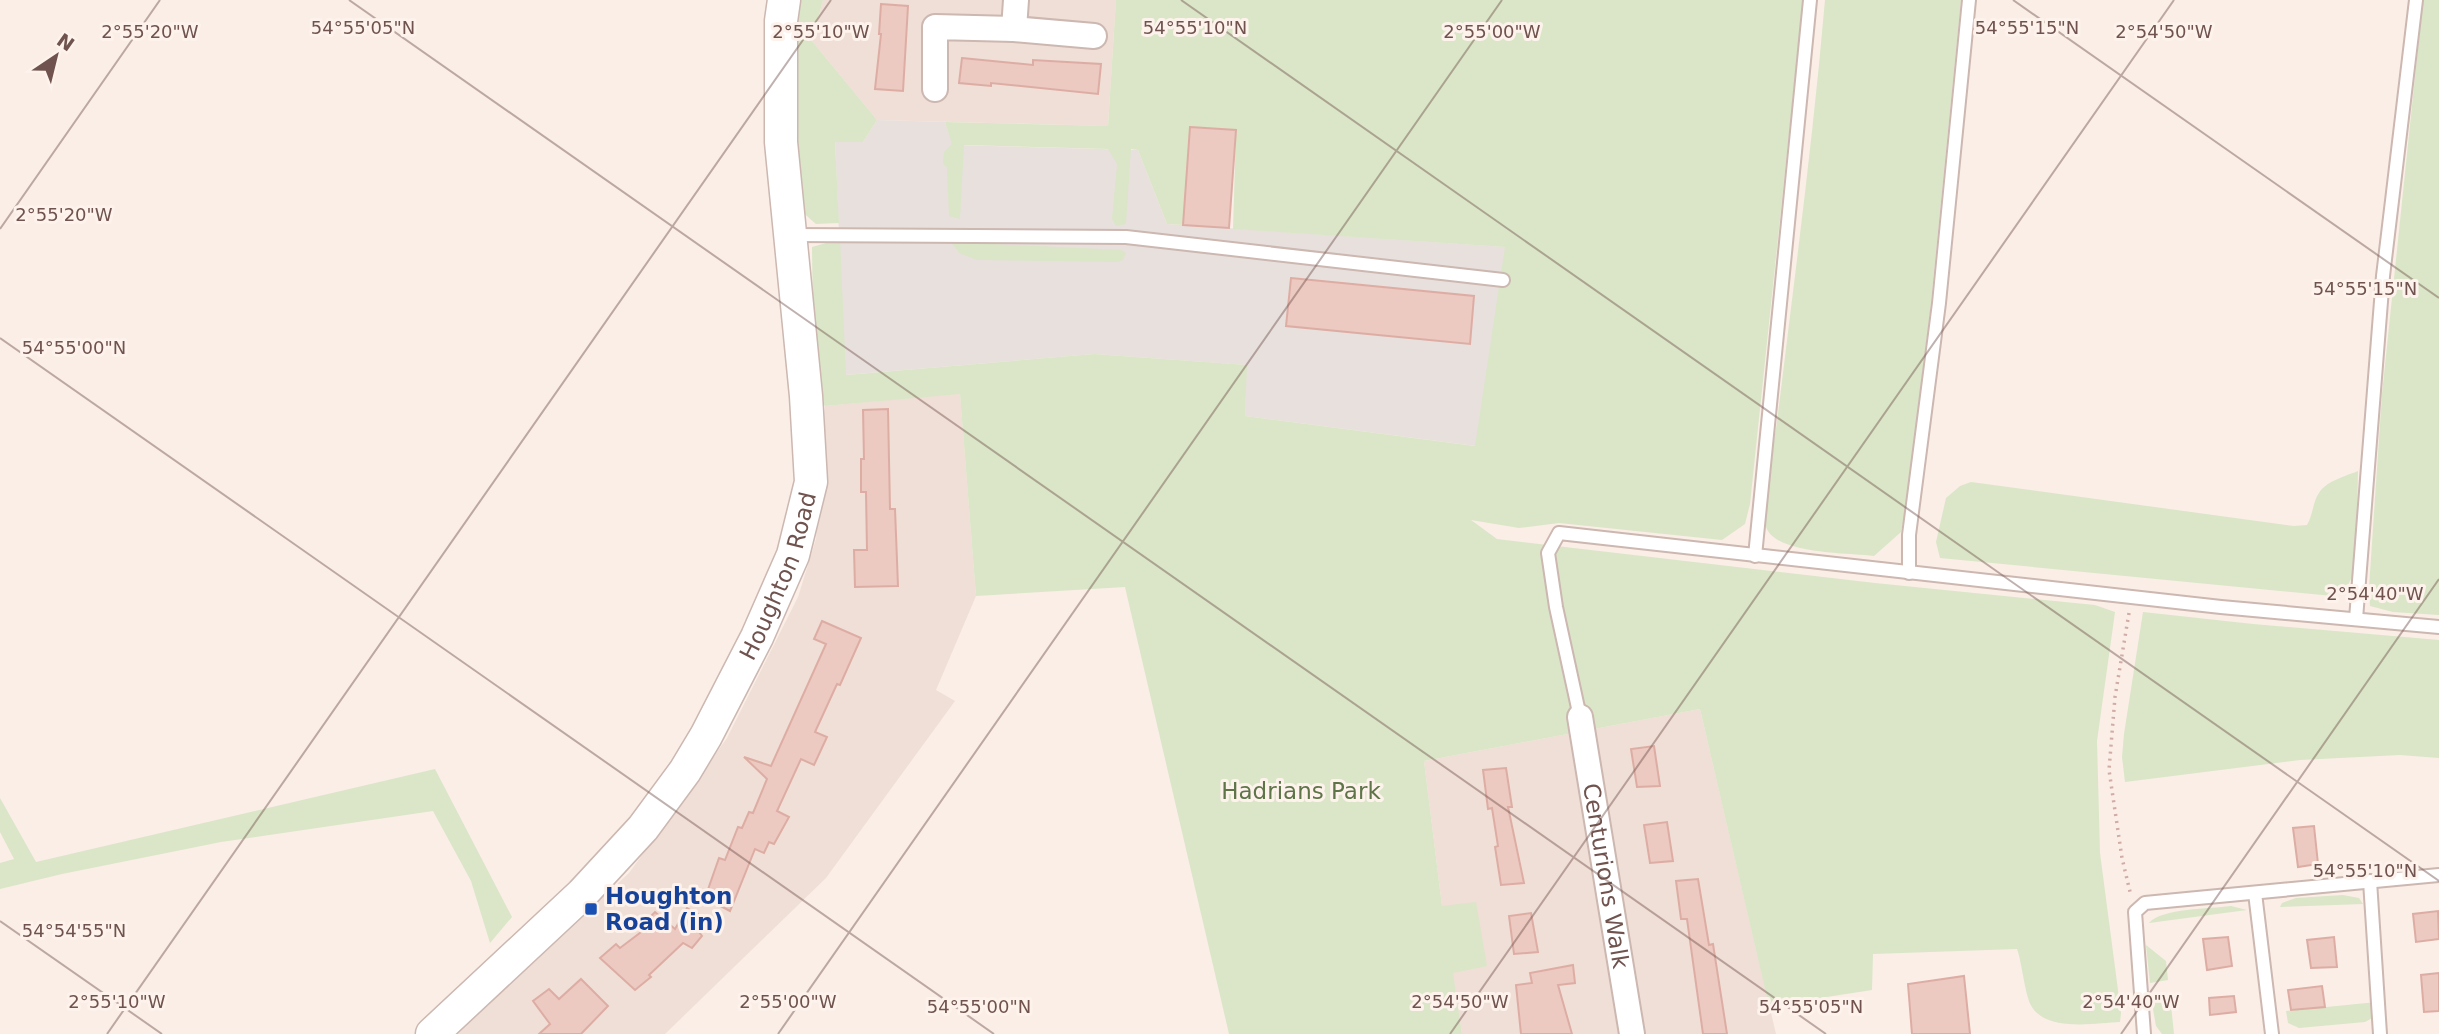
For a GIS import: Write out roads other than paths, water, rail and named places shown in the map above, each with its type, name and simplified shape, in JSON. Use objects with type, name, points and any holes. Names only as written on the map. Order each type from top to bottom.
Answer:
[{"type":"street","name":"Houghton Road","points":[[432,1034],[583,894],[643,828],[685,771],[706,736],[767,614],[793,555],[807,508],[811,482],[781,142],[781,21],[784,0]]},
{"type":"street","points":[[1014,29],[1016,0]]},
{"type":"street","points":[[935,89],[935,27],[1014,29],[1094,36]]},
{"type":"street","name":"Centurions Walk","points":[[1580,716],[1632,1034]]},
{"type":"lane","points":[[1755,556],[1810,0]]},
{"type":"lane","points":[[1909,573],[1909,535],[1939,303],[1969,0]]},
{"type":"lane","points":[[2356,620],[2383,276],[2416,0]]},
{"type":"lane","points":[[791,235],[1126,237],[1503,280]]},
{"type":"lane","points":[[1580,716],[1556,607],[1548,553],[1559,533],[2132,597],[2439,627]]},
{"type":"lane","points":[[2144,1034],[2135,912],[2146,903],[2439,875]]},
{"type":"lane","points":[[2370,881],[2380,1034]]},
{"type":"lane","points":[[2255,893],[2272,1034]]},
{"type":"place","name":"Houghton Road (in)","points":[[591,909]]},
{"type":"park label","name":"Hadrians Park","points":[[1301,791]]}]
